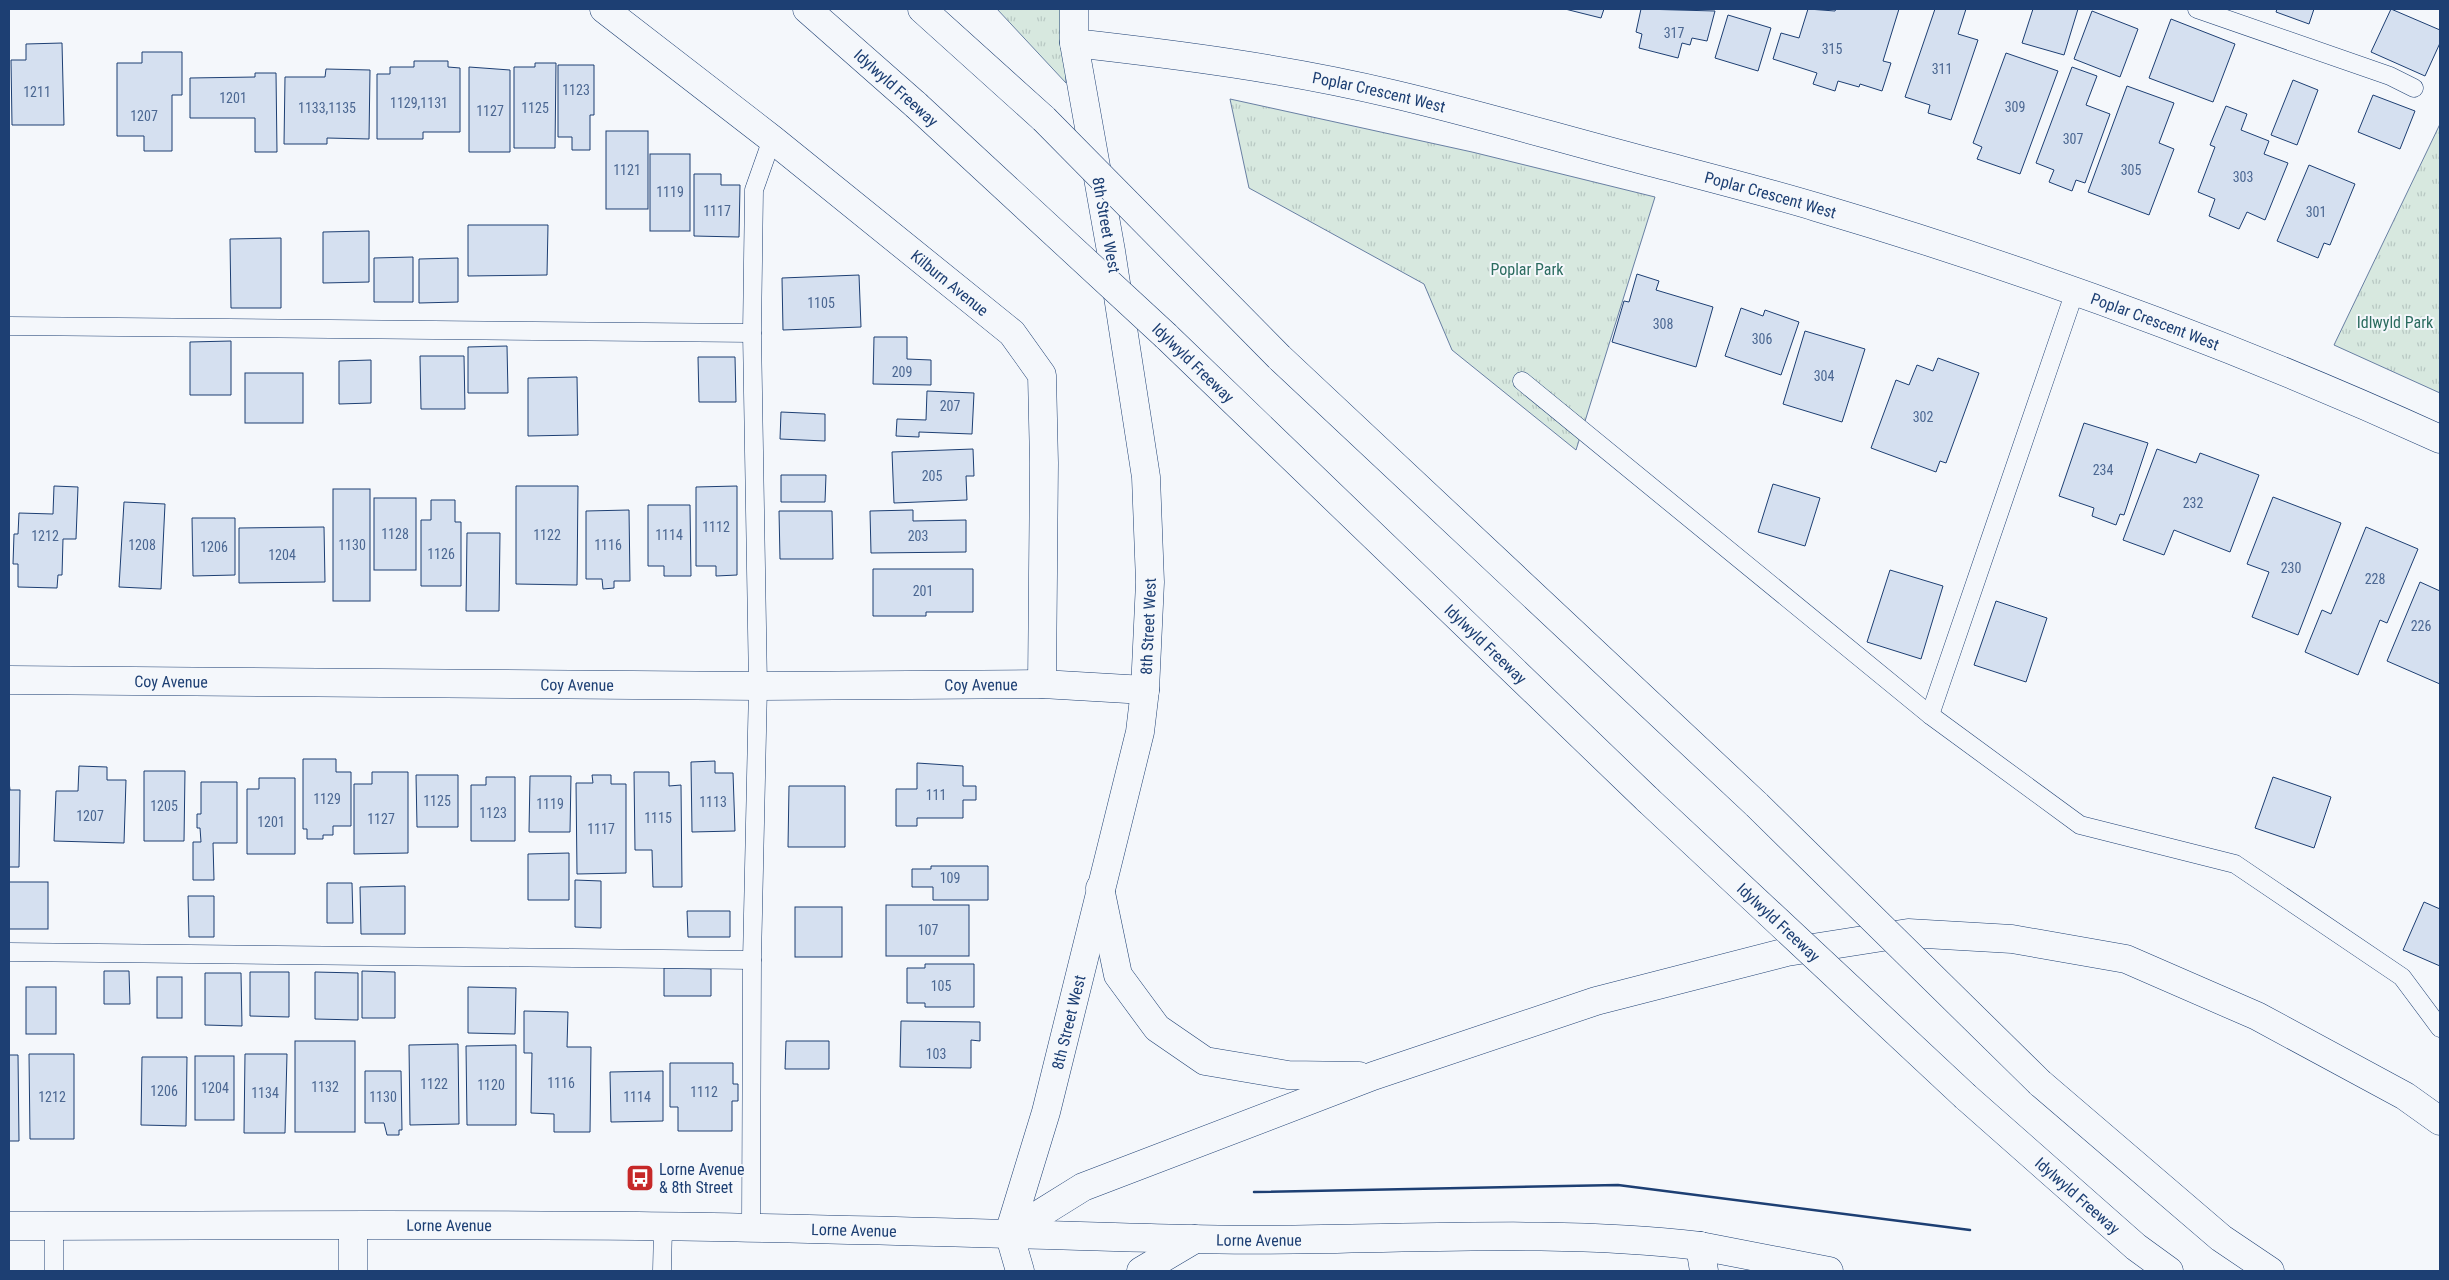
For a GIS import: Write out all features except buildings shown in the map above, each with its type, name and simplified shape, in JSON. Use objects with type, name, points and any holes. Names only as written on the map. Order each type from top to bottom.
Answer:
[{"type":"main road","name":"Kilburn Avenue","points":[[604,9],[772,139],[1012,333],[1042,375],[1044,464],[1042,684]]},
{"type":"main road","name":"Idylwyld Freeway","points":[[807,9],[916,105],[1166,336],[1648,800],[1966,1097],[2136,1247],[2169,1271]]},
{"type":"main road","points":[[922,9],[1044,119],[1279,356],[1757,805],[2040,1083],[2221,1238],[2270,1271]]},
{"type":"main road","name":"8th Street West","points":[[1002,1271],[1009,1233],[1046,1112],[1140,732],[1145,690],[1150,582],[1146,477],[1111,251],[1074,43],[1074,9]]},
{"type":"main road","name":"Poplar Crescent West","points":[[1074,43],[1199,58],[1294,73],[1393,94],[1815,206],[2075,290],[2232,349],[2343,395],[2440,439]]},
{"type":"main road","name":"Coy Avenue","points":[[9,680],[758,686],[1042,684],[1145,690]]},
{"type":"main road","points":[[1100,888],[1118,975],[1157,1028],[1206,1061],[1288,1075],[1373,1076]]},
{"type":"main road","points":[[1020,1271],[1009,1233],[1083,1187],[1373,1076],[1596,1001],[1787,952],[1908,933],[2012,939],[2126,959],[2257,1016],[2405,1096],[2440,1121]]},
{"type":"main road","name":"Lorne Avenue","points":[[9,1226],[663,1227],[1009,1233],[1196,1239],[1488,1236],[1636,1238],[1702,1258],[1829,1271]]},
{"type":"main road","points":[[353,1226],[353,1271]]},
{"type":"main road","points":[[1140,1271],[1196,1239]]},
{"type":"lane","points":[[2197,9],[2390,76],[2414,88]]},
{"type":"lane","points":[[751,1229],[752,960],[758,686],[752,333],[754,190],[772,139]]},
{"type":"lane","points":[[1930,715],[2075,290]]},
{"type":"lane","points":[[9,326],[752,333]]},
{"type":"lane","points":[[1522,381],[1930,715],[2080,825],[2236,864],[2402,977],[2440,1029]]},
{"type":"lane","points":[[9,952],[752,960]]},
{"type":"lane","points":[[54,1226],[54,1271]]},
{"type":"lane","points":[[662,1271],[663,1227]]},
{"type":"green space","points":[[997,9],[1065,9],[1066,83]]},
{"type":"green space","name":"Poplar Park","points":[[1230,99],[1472,152],[1655,197],[1576,450],[1452,350],[1424,284],[1249,188]]},
{"type":"green space","name":"Idlwyld Park","points":[[2440,124],[2440,393],[2334,345]]},
{"type":"wall","points":[[1254,1192],[1618,1185],[1970,1230]]},
{"type":"place","name":"Lorne Avenue & 8th Street","points":[[640,1178]]}]
